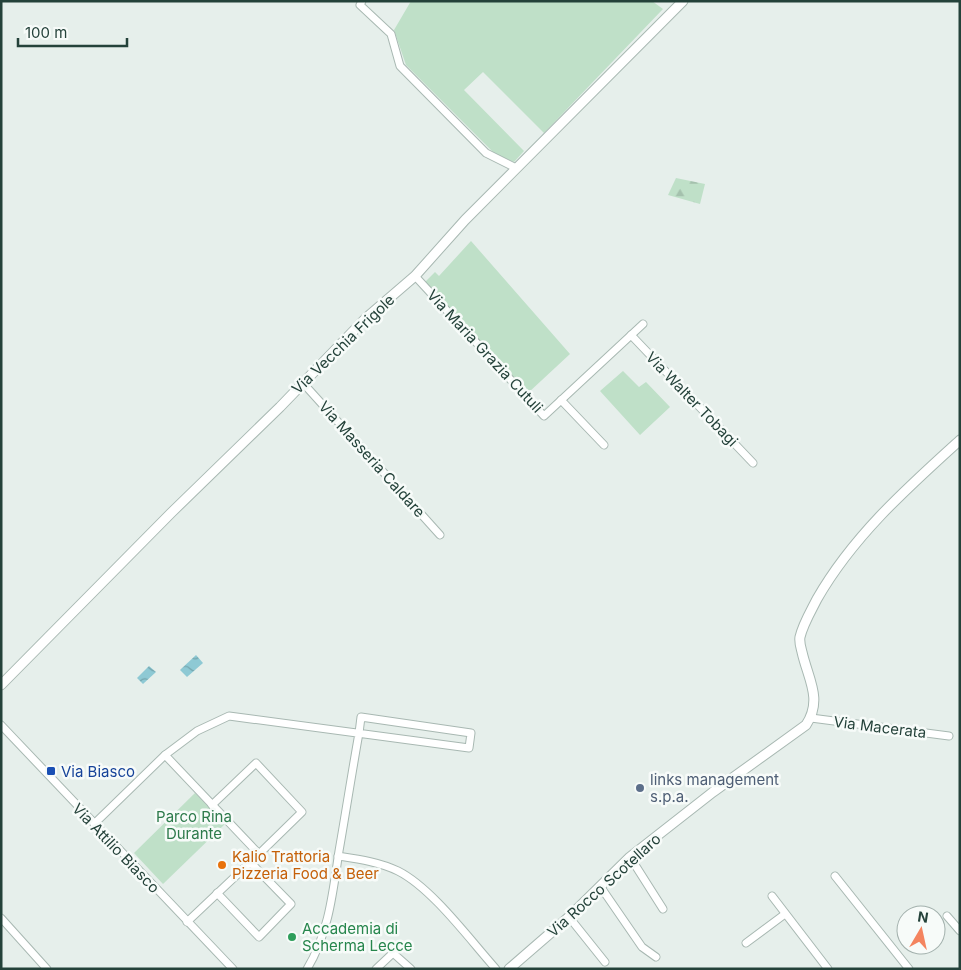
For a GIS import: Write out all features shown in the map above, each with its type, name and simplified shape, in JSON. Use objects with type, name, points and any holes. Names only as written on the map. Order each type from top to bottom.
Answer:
[{"type":"street","points":[[362,1],[360,5],[390,34],[400,66],[486,153],[516,168]]},
{"type":"street","name":"Via Vecchia Frigole","points":[[1,684],[365,319],[415,276],[465,220],[683,1]]},
{"type":"street","name":"Via Maria Grazia Cutuli","points":[[415,276],[544,416],[643,324]]},
{"type":"street","name":"Via Walter Tobagi","points":[[631,335],[753,463]]},
{"type":"street","name":"Via Masseria Caldare","points":[[303,383],[440,535]]},
{"type":"street","points":[[560,400],[604,445]]},
{"type":"street","points":[[811,718],[815,696],[800,639],[809,614],[827,582],[865,532],[922,474],[960,440]]},
{"type":"street","points":[[94,824],[166,755],[196,731],[228,716],[358,733],[469,748],[471,733],[361,717],[358,733],[338,856],[323,936],[307,969]]},
{"type":"street","name":"Via Macerata","points":[[811,718],[949,736]]},
{"type":"street","name":"Via Rocco Scotellaro","points":[[509,969],[569,917],[630,857],[713,792],[806,725],[811,718]]},
{"type":"street","name":"Via Attilio Biasco","points":[[1,726],[233,969]]},
{"type":"street","points":[[166,755],[258,854]]},
{"type":"street","points":[[187,922],[302,812],[256,763],[212,805]]},
{"type":"street","points":[[338,856],[380,864],[398,871],[416,883],[438,903],[496,969]]},
{"type":"street","points":[[630,857],[663,909]]},
{"type":"street","points":[[217,894],[259,937],[291,904],[250,862]]},
{"type":"street","points":[[835,876],[909,969]]},
{"type":"street","points":[[600,886],[642,947],[656,957]]},
{"type":"street","points":[[772,896],[828,969]]},
{"type":"street","points":[[746,943],[785,914]]},
{"type":"street","points":[[947,916],[960,931]]},
{"type":"street","points":[[569,917],[605,962]]},
{"type":"street","points":[[1,918],[47,969]]},
{"type":"street","points":[[376,969],[393,953],[411,969]]},
{"type":"green space","points":[[411,1],[652,1],[663,9],[544,133],[483,72],[464,90],[524,151],[514,162],[495,154],[406,65],[394,30]]},
{"type":"green space","points":[[676,178],[705,184],[700,204],[668,195]]},
{"type":"green space","points":[[471,241],[570,354],[528,393],[425,282],[435,272],[439,276]]},
{"type":"green space","points":[[623,371],[639,387],[646,382],[670,407],[640,435],[600,391]]},
{"type":"green space","name":"Parco Rina Durante","points":[[195,793],[225,824],[163,884],[134,853]]},
{"type":"water","points":[[196,655],[203,663],[187,677],[180,670]]},
{"type":"water","points":[[149,666],[156,672],[143,684],[137,678]]},
{"type":"place","name":"Via Biasco","points":[[51,771]]},
{"type":"place","name":"links management s.p.a.","points":[[640,788]]},
{"type":"place","name":"Kalio Trattoria Pizzeria Food & Beer","points":[[222,865]]},
{"type":"place","name":"Accademia di Scherma Lecce","points":[[292,937]]}]
